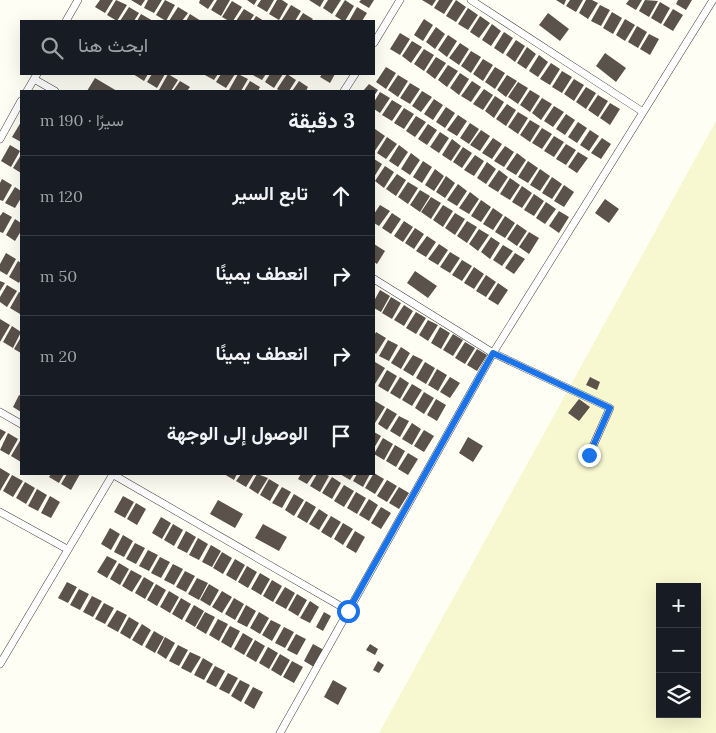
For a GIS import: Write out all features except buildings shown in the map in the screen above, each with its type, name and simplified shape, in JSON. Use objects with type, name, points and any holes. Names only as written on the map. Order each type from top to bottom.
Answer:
[{"type":"lane","points":[[67,20],[78,0]]},
{"type":"lane","points":[[375,41],[400,0]]},
{"type":"lane","points":[[471,0],[644,112]]},
{"type":"lane","points":[[280,733],[493,353],[713,0]]},
{"type":"lane","points":[[345,90],[354,75]]},
{"type":"lane","points":[[28,90],[35,76],[54,90]]},
{"type":"lane","points":[[0,139],[20,103]]},
{"type":"lane","points":[[375,280],[493,353],[610,408],[589,455]]},
{"type":"lane","points":[[0,412],[20,423]]},
{"type":"lane","points":[[0,664],[111,475]]},
{"type":"lane","points":[[114,475],[348,611]]},
{"type":"lane","points":[[0,512],[67,549]]},
{"type":"green space","points":[[716,121],[716,733],[379,733]]},
{"type":"route","points":[[348,611],[493,353],[610,408],[589,455]]}]
